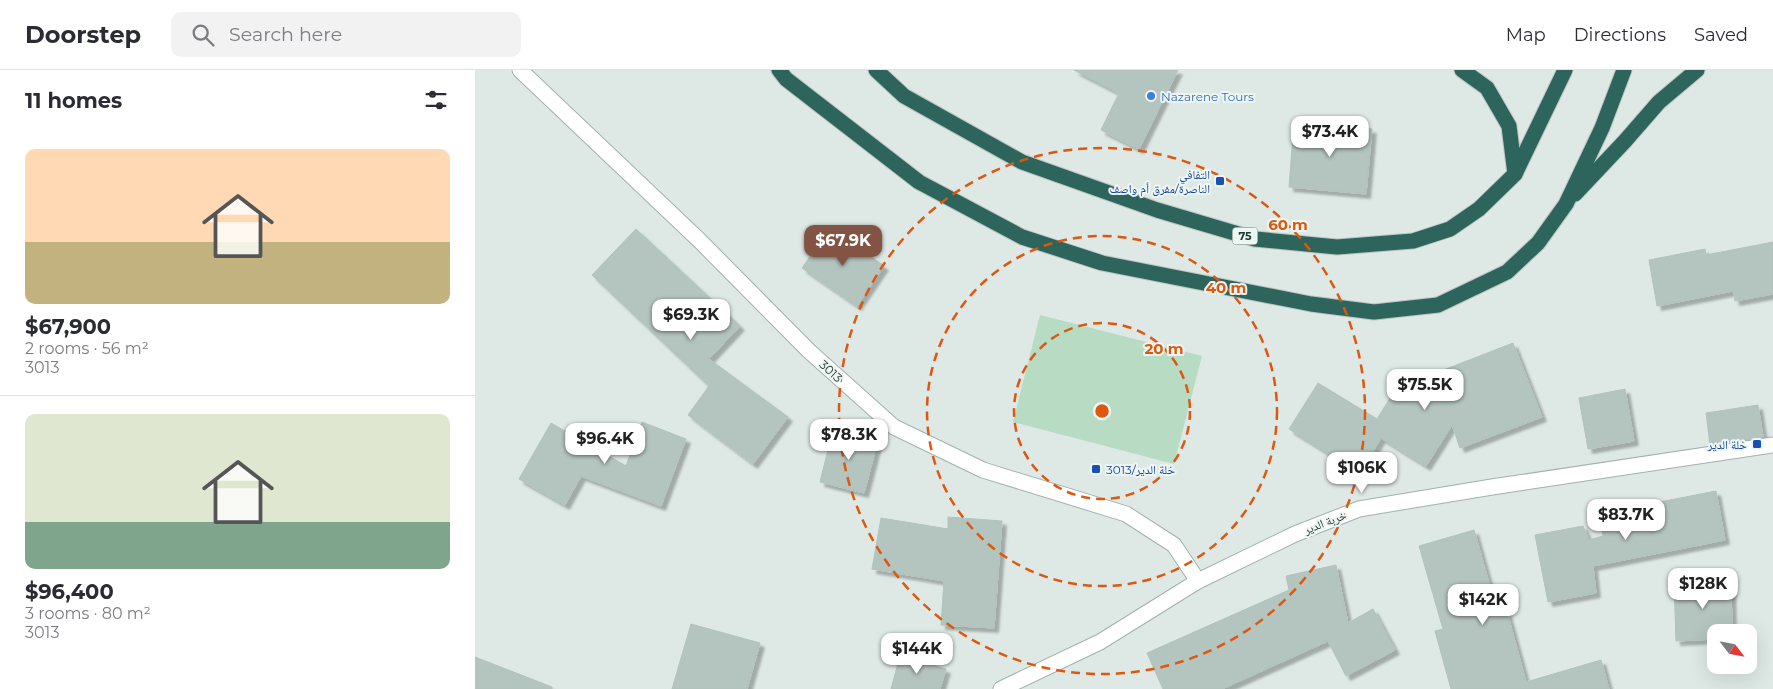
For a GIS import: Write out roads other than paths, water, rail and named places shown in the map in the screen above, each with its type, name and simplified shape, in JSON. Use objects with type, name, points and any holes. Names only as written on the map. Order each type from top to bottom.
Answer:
[{"type":"highway","points":[[779,70],[786,79],[919,182],[1022,237],[1102,263],[1311,304],[1373,312],[1439,305],[1507,272],[1538,243],[1565,204],[1602,128],[1624,70]]},
{"type":"highway","name":"75","points":[[876,70],[904,96],[1022,162],[1157,210],[1255,239],[1337,247],[1413,241],[1450,229],[1479,210],[1515,174],[1565,70]]},
{"type":"highway","points":[[1463,70],[1487,88],[1509,126],[1515,174]]},
{"type":"highway","points":[[1565,204],[1659,102],[1697,70]]},
{"type":"street","name":"3013","points":[[520,70],[699,240],[809,351],[894,427],[983,470],[1126,514],[1174,545],[1198,581]]},
{"type":"street","name":"خربة الدير","points":[[1001,689],[1100,642],[1198,581],[1295,534],[1359,509],[1491,487],[1773,445]]},
{"type":"place","name":"Nazarene Tours","points":[[1151,96]]},
{"type":"place","name":"التفافي الناصرة/مفرق أم واصف","points":[[1220,181]]},
{"type":"place","name":"خلة الدير","points":[[1757,444]]},
{"type":"place","name":"3013/خلة الدير","points":[[1096,469]]}]
